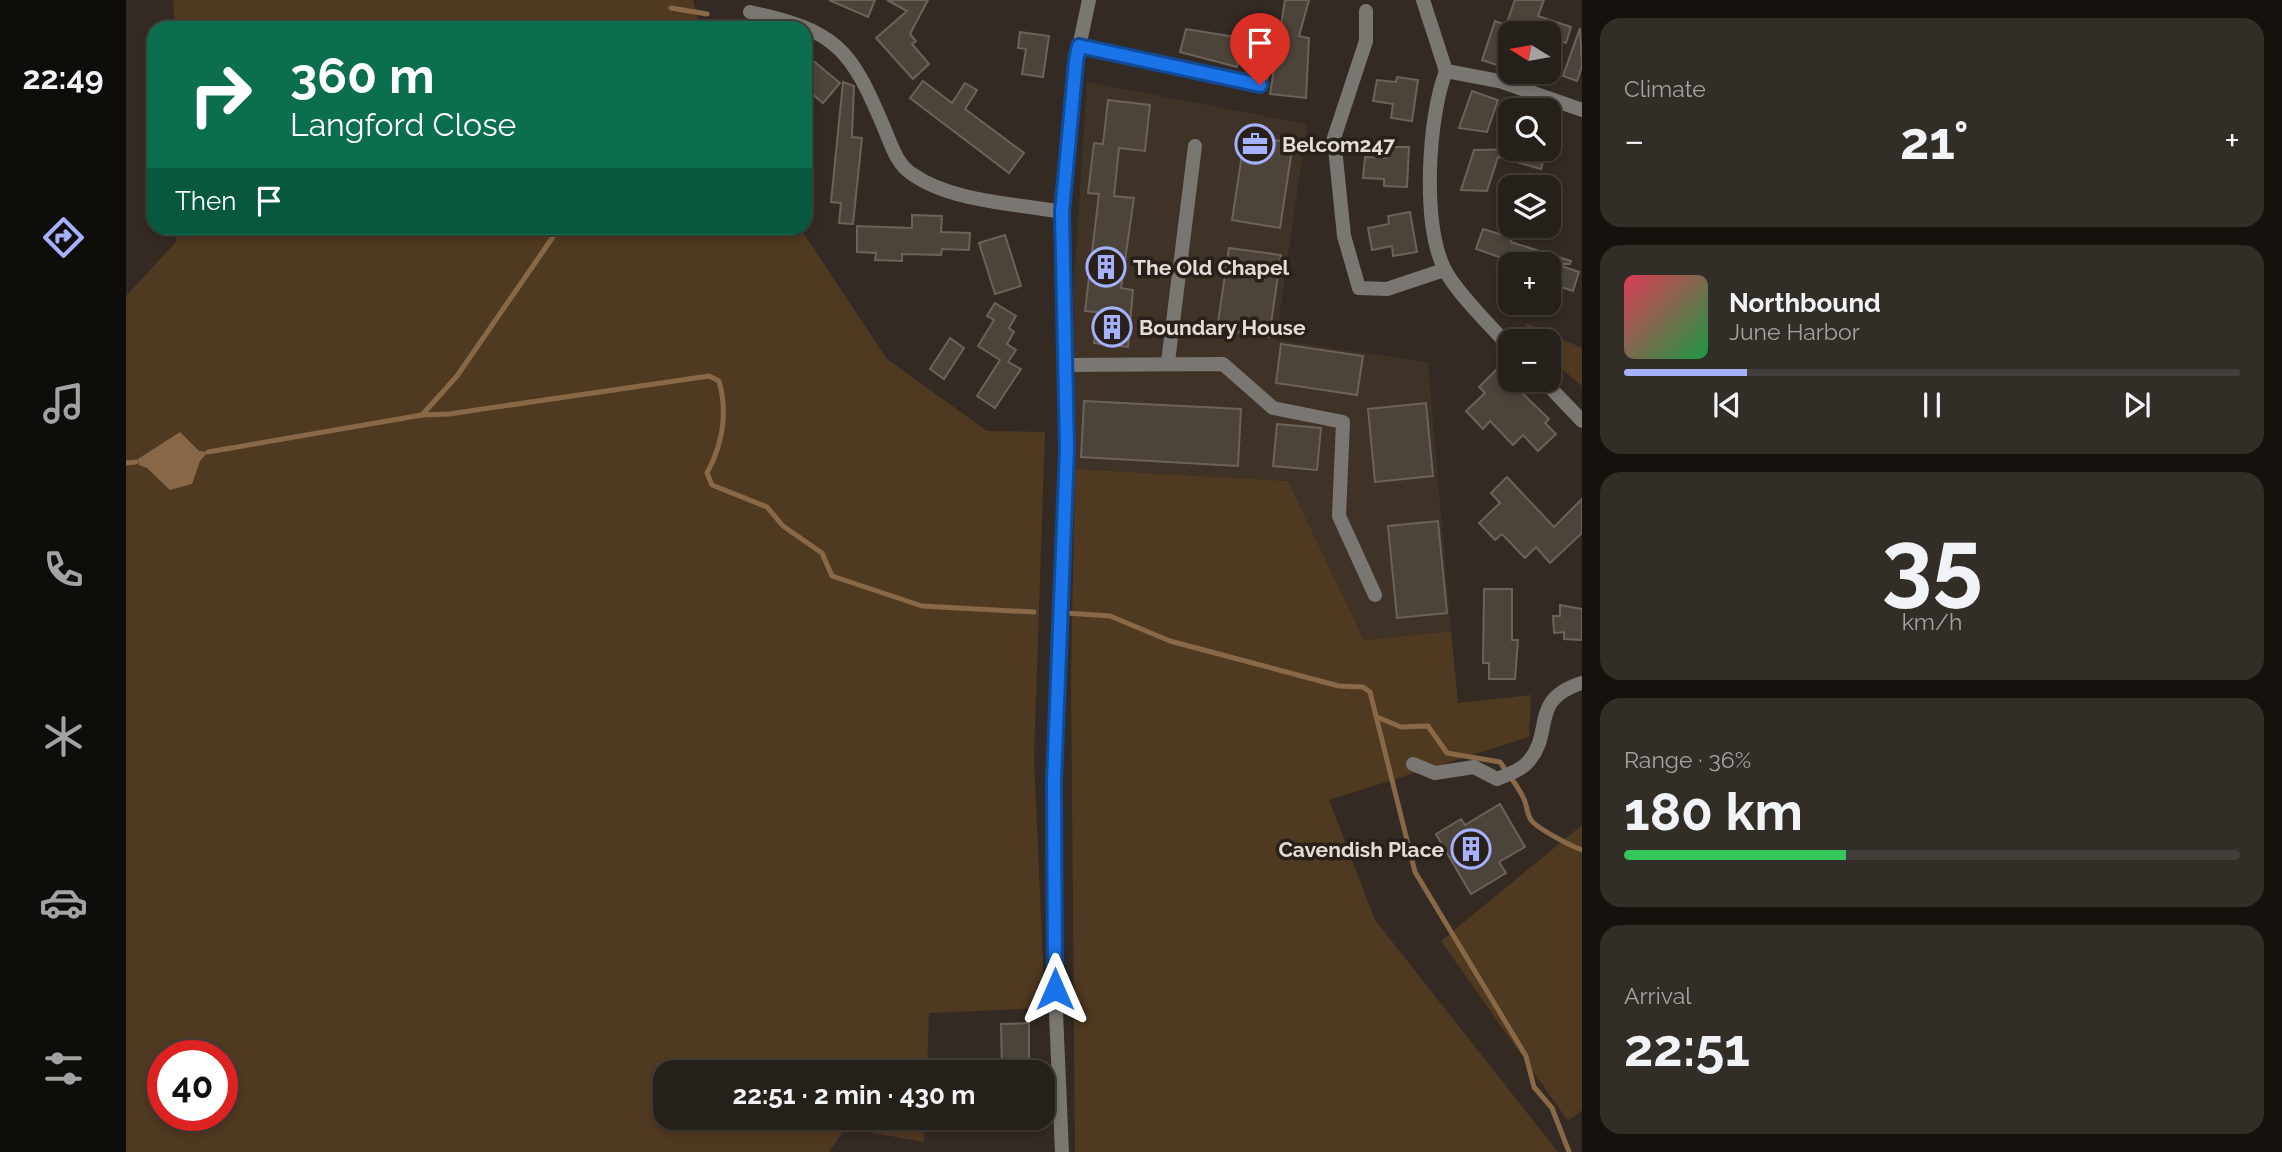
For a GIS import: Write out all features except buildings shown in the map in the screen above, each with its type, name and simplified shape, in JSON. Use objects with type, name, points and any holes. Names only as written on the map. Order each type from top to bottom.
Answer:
[{"type":"street","points":[[1062,1152],[1055,989],[1054,781],[1067,449],[1062,212],[1079,46],[1088,0]]},
{"type":"street","points":[[1423,0],[1446,71],[1436,98],[1431,191],[1435,241],[1444,270],[1498,333]]},
{"type":"street","points":[[1366,11],[1366,41],[1334,138],[1344,236],[1359,288],[1387,289],[1444,270]]},
{"type":"street","points":[[750,12],[784,21]]},
{"type":"street","points":[[812,29],[848,55],[863,78],[899,163],[911,173],[948,191],[1062,212]]},
{"type":"street","points":[[1079,46],[1260,85],[1267,41]]},
{"type":"street","points":[[1446,71],[1501,82],[1582,110]]},
{"type":"street","points":[[1168,362],[1195,146]]},
{"type":"street","points":[[1064,365],[1168,362],[1223,364],[1273,408],[1343,422],[1339,516],[1375,595]]},
{"type":"street","points":[[1554,392],[1582,421]]},
{"type":"street","points":[[1413,764],[1435,773],[1474,767],[1497,779],[1525,765],[1537,748],[1546,708],[1564,688],[1582,683]]},
{"type":"shaded area","points":[[173,0],[693,0],[698,21],[174,21]]},
{"type":"shaded area","points":[[1087,82],[1307,124],[1276,340],[1428,362],[1451,631],[1364,640],[1288,481],[1075,469],[1073,296]]},
{"type":"shaded area","points":[[177,235],[805,235],[887,359],[987,431],[1045,432],[1034,757],[1045,1008],[929,1013],[927,1060],[653,1060],[653,1130],[844,1130],[829,1152],[126,1152],[126,296],[176,242]]},
{"type":"shaded area","points":[[1526,323],[1539,329],[1527,329]]},
{"type":"shaded area","points":[[1561,339],[1582,348],[1582,386],[1561,368]]},
{"type":"shaded area","points":[[180,432],[199,451],[208,452],[200,461],[192,484],[170,490],[147,468],[139,465],[138,459]]},
{"type":"shaded area","points":[[1075,469],[1288,481],[1364,640],[1451,631],[1458,703],[1531,695],[1529,737],[1329,800],[1375,920],[1558,1152],[1075,1152],[1071,674]]},
{"type":"shaded area","points":[[1582,825],[1582,1110],[1568,1121],[1441,941]]},
{"type":"shaded area","points":[[856,1130],[924,1130],[924,1142]]},
{"type":"waterway","points":[[671,8],[707,14]]},
{"type":"waterway","points":[[422,415],[457,376],[554,235]]},
{"type":"waterway","points":[[208,452],[422,415],[449,414],[709,376],[719,381],[723,405],[720,440],[707,473],[712,485],[767,507],[783,526],[822,553],[832,576],[922,606],[1034,612]]},
{"type":"waterway","points":[[126,463],[136,462]]},
{"type":"waterway","points":[[1067,613],[1110,616],[1170,641],[1339,686],[1363,687],[1370,692],[1415,872],[1526,1056],[1534,1087],[1552,1108],[1569,1152]]},
{"type":"waterway","points":[[1377,717],[1401,727],[1428,726],[1447,753],[1500,762],[1522,794],[1531,820],[1547,832],[1582,850]]},
{"type":"place","name":"Belcom247","points":[[1255,144]]},
{"type":"place","name":"The Old Chapel","points":[[1106,267]]},
{"type":"place","name":"Boundary House","points":[[1112,327]]},
{"type":"place","name":"Cavendish Place","points":[[1471,849]]},
{"type":"route","points":[[1055,989],[1054,781],[1067,449],[1061,290],[1062,212],[1079,46],[1260,85]]}]
